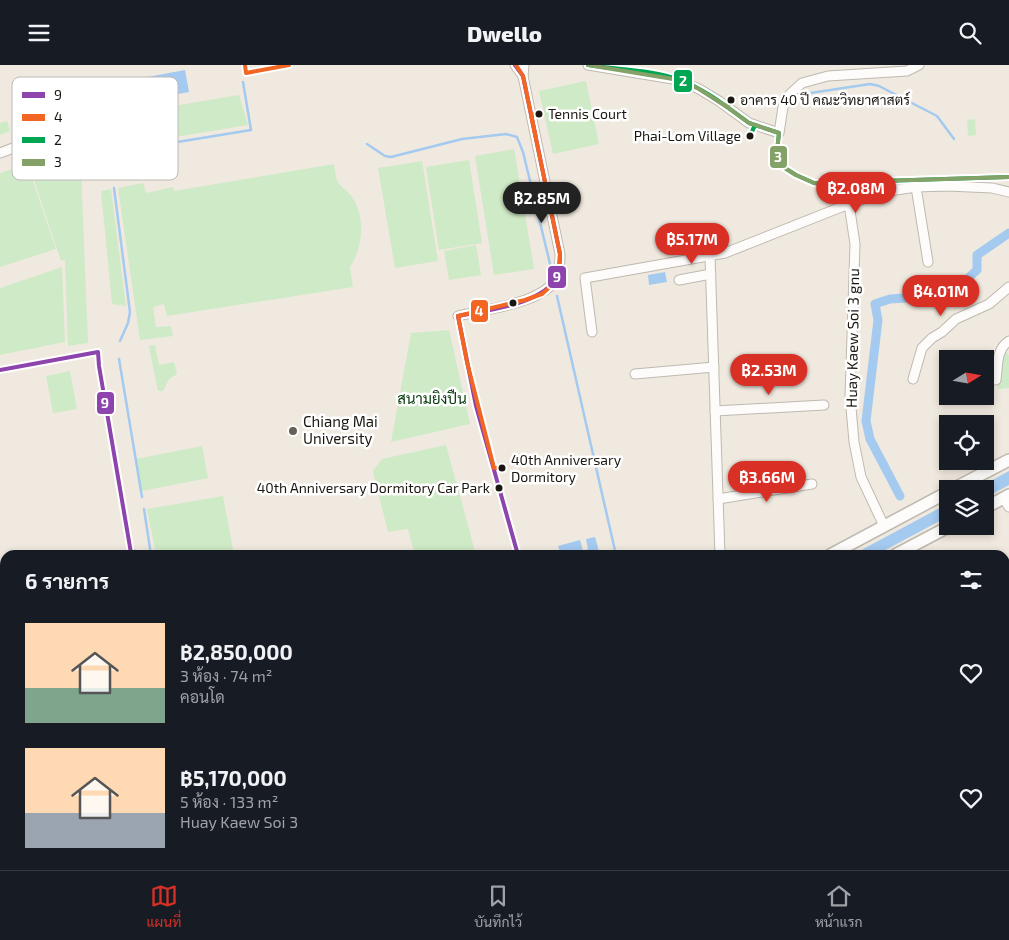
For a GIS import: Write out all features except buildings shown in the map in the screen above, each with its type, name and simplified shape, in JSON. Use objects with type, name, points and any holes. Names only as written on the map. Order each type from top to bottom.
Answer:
[{"type":"main road","points":[[971,480],[1009,460]]},
{"type":"main road","points":[[839,550],[939,497]]},
{"type":"main road","points":[[994,505],[1007,500]]},
{"type":"main road","points":[[904,550],[939,532]]},
{"type":"street","points":[[516,65],[523,76]]},
{"type":"street","points":[[458,316],[525,300],[542,293],[552,285],[558,276],[560,254],[523,76],[524,65]]},
{"type":"street","points":[[588,65],[678,80],[700,89],[749,123],[779,133],[783,107],[790,94],[802,83],[828,76],[907,71],[919,65]]},
{"type":"street","points":[[0,153],[12,149]]},
{"type":"street","points":[[592,331],[586,278],[710,257],[733,250],[883,192],[916,187],[957,186],[992,188],[1009,192]]},
{"type":"street","points":[[916,187],[928,262]]},
{"type":"street","name":"Huay Kaew Soi 3 gnu","points":[[849,204],[855,243],[850,395],[854,442],[861,477],[884,526]]},
{"type":"street","points":[[710,257],[720,550]]},
{"type":"street","points":[[679,280],[710,274]]},
{"type":"street","points":[[913,379],[922,348],[932,338],[942,332],[956,319],[989,304],[1009,287]]},
{"type":"street","points":[[996,380],[999,354],[1004,344],[1009,341]]},
{"type":"street","points":[[635,374],[714,367]]},
{"type":"street","points":[[715,411],[824,405]]},
{"type":"street","points":[[718,499],[812,484]]},
{"type":"green space","points":[[586,81],[599,144],[553,154],[539,91]]},
{"type":"green space","points":[[239,95],[248,125],[178,137],[178,105]]},
{"type":"green space","points":[[975,119],[976,135],[968,136],[967,120]]},
{"type":"green space","points":[[7,121],[10,131],[0,135],[0,123]]},
{"type":"green space","points":[[514,149],[534,269],[494,275],[475,156]]},
{"type":"green space","points":[[469,160],[482,243],[439,250],[426,167]]},
{"type":"green space","points":[[422,161],[438,261],[395,268],[378,168]]},
{"type":"green space","points":[[334,164],[337,180],[352,197],[361,223],[358,251],[350,267],[353,287],[167,316],[164,304],[153,307],[156,327],[171,326],[173,336],[140,340],[118,188],[143,183],[146,193],[173,187],[174,191]]},
{"type":"green space","points":[[12,169],[12,180],[32,180],[56,249],[0,267],[0,173]]},
{"type":"green space","points":[[34,180],[81,180],[88,343],[68,346],[65,260],[61,261]]},
{"type":"green space","points":[[111,189],[126,306],[112,304],[101,191]]},
{"type":"green space","points":[[476,245],[481,275],[449,280],[444,251]]},
{"type":"green space","points":[[62,267],[65,342],[0,355],[0,288]]},
{"type":"green space","name":"สนามยิงปืน","points":[[449,330],[470,424],[391,442],[411,333]]},
{"type":"green space","points":[[155,345],[159,365],[174,362],[177,374],[169,379],[163,391],[158,391],[149,346]]},
{"type":"green space","points":[[1005,348],[1009,356],[1009,388],[998,389],[1001,355]]},
{"type":"green space","points":[[70,371],[77,409],[53,413],[46,376]]},
{"type":"green space","points":[[446,445],[475,550],[414,550],[408,529],[388,532],[373,471],[382,459]]},
{"type":"green space","points":[[202,446],[208,478],[142,491],[136,459]]},
{"type":"green space","points":[[223,496],[233,550],[155,550],[147,509]]},
{"type":"water","points":[[185,70],[189,92],[178,94],[178,77],[147,77]]},
{"type":"water","points":[[665,272],[667,282],[649,285],[648,275]]},
{"type":"water","points":[[1009,471],[1009,485],[994,493],[992,480]]},
{"type":"water","points":[[939,508],[939,521],[885,550],[861,550]]},
{"type":"water","points":[[595,537],[599,550],[586,550],[588,549],[586,539]]},
{"type":"water","points":[[580,540],[583,550],[559,550],[558,546]]},
{"type":"waterway","points":[[178,142],[251,130],[243,82]]},
{"type":"waterway","points":[[804,94],[870,84],[879,86],[937,116],[954,139]]},
{"type":"waterway","points":[[367,144],[385,156],[391,157],[462,139],[506,134],[517,137],[523,152],[552,272]]},
{"type":"waterway","points":[[114,188],[130,312],[128,323],[120,341]]},
{"type":"waterway","points":[[900,496],[870,439],[866,421],[878,320],[875,304],[890,299],[936,296],[966,280],[977,270],[977,255],[1009,233]]},
{"type":"waterway","points":[[557,296],[615,550]]},
{"type":"waterway","points":[[119,359],[142,497]]},
{"type":"waterway","points":[[144,509],[150,550]]},
{"type":"transit line","name":"4","points":[[245,65],[246,73],[289,65]]},
{"type":"transit line","name":"9","points":[[515,65],[523,76],[560,254],[559,271],[550,286],[526,300],[512,305],[458,316],[476,406],[517,550]]},
{"type":"transit line","name":"4","points":[[516,65],[523,76],[536,138]]},
{"type":"transit line","name":"2","points":[[588,65],[634,70],[669,76],[680,80],[698,88],[749,123],[755,125],[750,136]]},
{"type":"transit line","name":"3","points":[[588,65],[679,80],[699,89],[727,107],[731,100]]},
{"type":"transit line","name":"3","points":[[731,100],[727,107],[749,123],[779,133],[777,151],[780,165],[814,183],[834,185],[880,181],[1009,177]]},
{"type":"transit line","name":"4","points":[[502,468],[494,468],[467,362],[458,316],[542,294],[558,276],[560,254],[531,115],[539,114]]},
{"type":"transit line","name":"2","points":[[750,136],[755,125],[779,133],[777,151],[780,165],[814,183],[834,185],[880,181],[1009,177]]},
{"type":"transit line","name":"9","points":[[0,370],[98,352],[130,550]]},
{"type":"place","name":"อาคาร 40 ปี คณะวิทยาศาสตร์","points":[[731,100]]},
{"type":"place","name":"Tennis Court","points":[[539,114]]},
{"type":"place","name":"Phai-Lom Village","points":[[750,136]]},
{"type":"place","name":"Chiang Mai University","points":[[293,431]]},
{"type":"place","name":"40th Anniversary Dormitory","points":[[502,468]]},
{"type":"place","name":"40th Anniversary Dormitory Car Park","points":[[499,488]]}]
